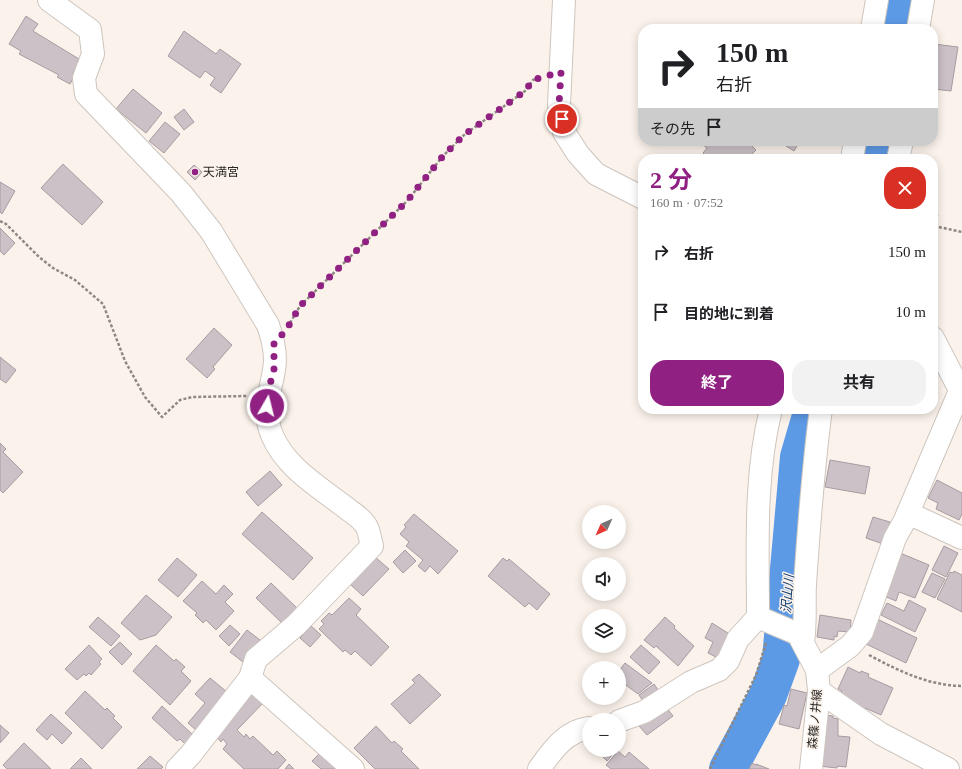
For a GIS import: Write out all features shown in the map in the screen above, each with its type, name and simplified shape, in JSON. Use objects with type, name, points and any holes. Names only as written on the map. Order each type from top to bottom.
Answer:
[{"type":"street","points":[[49,0],[90,30],[92,54],[84,78],[86,94],[180,193],[211,231],[268,325],[274,342],[274,369],[267,396],[267,416],[272,435],[280,451],[294,467],[365,523],[372,546],[296,625],[256,659],[250,678],[191,754],[176,769]]},
{"type":"street","points":[[564,0],[559,105],[564,132],[578,154],[596,174],[638,195]]},
{"type":"street","points":[[873,24],[876,0]]},
{"type":"street","points":[[919,24],[923,0]]},
{"type":"street","points":[[767,621],[801,638],[817,670],[850,646],[862,632],[895,538],[908,513],[961,390],[938,347]]},
{"type":"street","points":[[767,621],[758,496],[764,439],[771,414]]},
{"type":"street","points":[[801,638],[806,625],[805,587],[812,484],[820,414]]},
{"type":"street","points":[[908,513],[962,538]]},
{"type":"street","points":[[626,718],[644,712],[691,682],[720,670],[728,661],[738,639],[767,621]]},
{"type":"street","name":"森篠ノ井線","points":[[811,769],[819,691],[817,670]]},
{"type":"street","points":[[250,678],[353,769]]},
{"type":"street","points":[[819,691],[881,734],[948,769]]},
{"type":"street","points":[[539,769],[566,736],[582,729]]},
{"type":"path","points":[[274,342],[285,332],[300,306],[407,201],[443,156],[464,135],[525,91],[533,80],[561,72]]},
{"type":"path","points":[[0,221],[6,224],[39,257],[53,268],[75,280],[103,304],[125,361],[145,397],[162,416],[180,400],[192,397],[267,396]]},
{"type":"path","points":[[938,227],[962,232]]},
{"type":"path","points":[[710,769],[756,675],[767,621]]},
{"type":"path","points":[[850,646],[909,676],[944,686],[962,686]]},
{"type":"building","points":[[26,16],[38,24],[33,31],[79,59],[77,62],[79,63],[73,73],[75,75],[70,84],[57,77],[59,75],[19,54],[21,51],[9,44]]},
{"type":"building","points":[[184,31],[216,54],[220,49],[241,64],[221,93],[210,85],[215,78],[205,71],[200,78],[168,56]]},
{"type":"building","points":[[938,44],[958,47],[951,91],[938,90]]},
{"type":"building","points":[[133,89],[162,113],[146,133],[116,109]]},
{"type":"building","points":[[184,109],[194,122],[184,130],[174,117]]},
{"type":"building","points":[[165,122],[180,134],[164,153],[149,141]]},
{"type":"building","points":[[704,146],[752,146],[756,150],[752,154],[704,154],[703,153],[707,148]]},
{"type":"building","points":[[786,146],[797,146],[794,151]]},
{"type":"building","points":[[63,164],[103,202],[82,225],[41,188]]},
{"type":"building","name":"天満宮","points":[[194,165],[202,172],[195,180],[187,172]]},
{"type":"building","points":[[0,182],[15,191],[2,214],[0,212]]},
{"type":"building","points":[[0,228],[15,243],[4,255],[0,251]]},
{"type":"building","points":[[214,328],[232,345],[213,367],[215,369],[207,378],[186,359]]},
{"type":"building","points":[[0,357],[16,370],[6,383],[0,379]]},
{"type":"building","points":[[0,443],[6,449],[3,452],[23,472],[3,493],[0,490]]},
{"type":"building","points":[[830,460],[870,467],[865,494],[825,487]]},
{"type":"building","points":[[270,471],[282,485],[258,506],[246,492]]},
{"type":"building","points":[[937,480],[962,493],[962,514],[959,520],[936,509],[938,503],[928,498]]},
{"type":"building","points":[[262,512],[313,558],[293,580],[242,534]]},
{"type":"building","points":[[414,514],[458,551],[438,574],[430,566],[425,572],[418,566],[423,560],[406,546],[409,542],[400,534],[406,527],[404,525]]},
{"type":"building","points":[[873,517],[890,522],[883,544],[866,538]]},
{"type":"building","points":[[944,546],[958,553],[946,577],[932,570]]},
{"type":"building","points":[[405,550],[416,561],[403,573],[393,562]]},
{"type":"building","points":[[900,553],[929,565],[915,598],[899,592],[896,601],[884,596]]},
{"type":"building","points":[[375,557],[389,569],[363,596],[350,584]]},
{"type":"building","points":[[177,558],[197,575],[178,597],[158,580]]},
{"type":"building","points":[[503,558],[507,561],[509,559],[550,594],[537,610],[529,603],[525,607],[488,576]]},
{"type":"building","points":[[954,571],[962,575],[962,612],[937,599],[950,572],[953,573]]},
{"type":"building","points":[[932,573],[945,579],[935,598],[922,592]]},
{"type":"building","points":[[202,581],[216,594],[224,585],[233,594],[225,602],[234,611],[216,630],[206,620],[203,623],[195,615],[197,613],[183,601]]},
{"type":"building","points":[[271,583],[298,609],[283,624],[256,598]]},
{"type":"building","points":[[146,595],[172,617],[156,635],[140,640],[121,623]]},
{"type":"building","points":[[349,598],[361,609],[356,615],[389,647],[371,666],[355,651],[351,655],[345,650],[343,652],[319,629],[324,624],[321,621],[329,613],[332,615]]},
{"type":"building","points":[[909,600],[926,609],[915,632],[881,615],[887,603],[904,611]]},
{"type":"building","points":[[820,615],[851,620],[850,632],[838,631],[837,637],[834,636],[834,640],[817,637]]},
{"type":"building","points":[[98,617],[120,636],[111,646],[89,627]]},
{"type":"building","points":[[665,617],[675,626],[674,628],[694,646],[678,666],[656,646],[654,648],[644,640]]},
{"type":"building","points":[[877,619],[917,638],[906,663],[866,644]]},
{"type":"building","points":[[712,623],[731,635],[720,659],[708,653],[713,642],[705,638]]},
{"type":"building","points":[[230,625],[240,634],[229,646],[219,636]]},
{"type":"building","points":[[311,626],[321,635],[310,647],[300,638]]},
{"type":"building","points":[[247,630],[260,640],[243,662],[230,652]]},
{"type":"building","points":[[120,642],[132,654],[122,665],[109,652]]},
{"type":"building","points":[[89,645],[102,659],[99,662],[101,664],[91,675],[89,673],[86,676],[84,674],[77,680],[65,669]]},
{"type":"building","points":[[156,645],[174,661],[176,659],[185,667],[181,671],[191,681],[170,705],[133,671]]},
{"type":"building","points":[[641,645],[660,662],[649,674],[630,657]]},
{"type":"building","points":[[626,664],[652,683],[638,694],[626,685]]},
{"type":"building","points":[[848,667],[860,673],[861,671],[869,674],[868,677],[893,688],[881,715],[865,708],[864,709],[839,696],[842,691],[838,689]]},
{"type":"building","points":[[419,674],[441,695],[410,724],[391,704],[415,683],[412,680]]},
{"type":"building","points":[[210,678],[227,692],[196,730],[188,723],[205,703],[195,694]]},
{"type":"building","points":[[654,684],[660,693],[645,704],[639,695]]},
{"type":"building","points":[[791,689],[807,693],[799,729],[779,724],[784,705],[787,706]]},
{"type":"building","points":[[253,690],[264,702],[237,730],[244,737],[246,734],[250,739],[253,736],[273,755],[277,751],[286,760],[278,769],[244,769],[223,749],[227,744],[223,739],[221,742],[215,735]]},
{"type":"building","points":[[85,691],[105,710],[107,708],[115,716],[113,718],[122,727],[102,749],[65,713]]},
{"type":"building","points":[[162,706],[193,735],[185,744],[180,739],[177,741],[152,718]]},
{"type":"building","points":[[666,707],[673,716],[647,735],[639,726]]},
{"type":"building","points":[[51,714],[72,733],[62,744],[52,734],[47,740],[36,730]]},
{"type":"building","points":[[824,715],[833,716],[833,718],[838,719],[838,736],[850,737],[846,767],[837,766],[837,768],[819,766]]},
{"type":"building","points":[[0,725],[9,733],[0,743]]},
{"type":"building","points":[[376,726],[392,743],[394,741],[403,749],[401,751],[419,769],[375,769],[354,748]]},
{"type":"building","points":[[24,743],[51,769],[7,769],[3,765]]},
{"type":"building","points":[[629,752],[649,769],[611,769],[606,765],[613,757],[626,757]]},
{"type":"building","points":[[320,753],[336,768],[321,769],[312,761]]},
{"type":"building","points":[[150,756],[163,767],[161,769],[137,769]]},
{"type":"building","points":[[603,757],[610,757],[607,761]]},
{"type":"building","points":[[81,758],[92,769],[70,769]]},
{"type":"building","points":[[752,763],[756,765],[769,769],[749,769]]},
{"type":"building","points":[[289,764],[294,769],[285,769]]},
{"type":"waterway","name":"沢山川","points":[[898,24],[901,0]]},
{"type":"waterway","name":"沢山川","points":[[879,154],[880,146]]},
{"type":"waterway","name":"沢山川","points":[[728,769],[768,695],[781,659],[799,457],[812,414]]},
{"type":"place","name":"天満宮","points":[[195,172]]},
{"type":"route","points":[[267,406],[267,396],[274,369],[274,342],[285,332],[300,306],[407,201],[443,156],[464,135],[525,91],[533,80],[561,72],[559,105],[562,119]]}]
